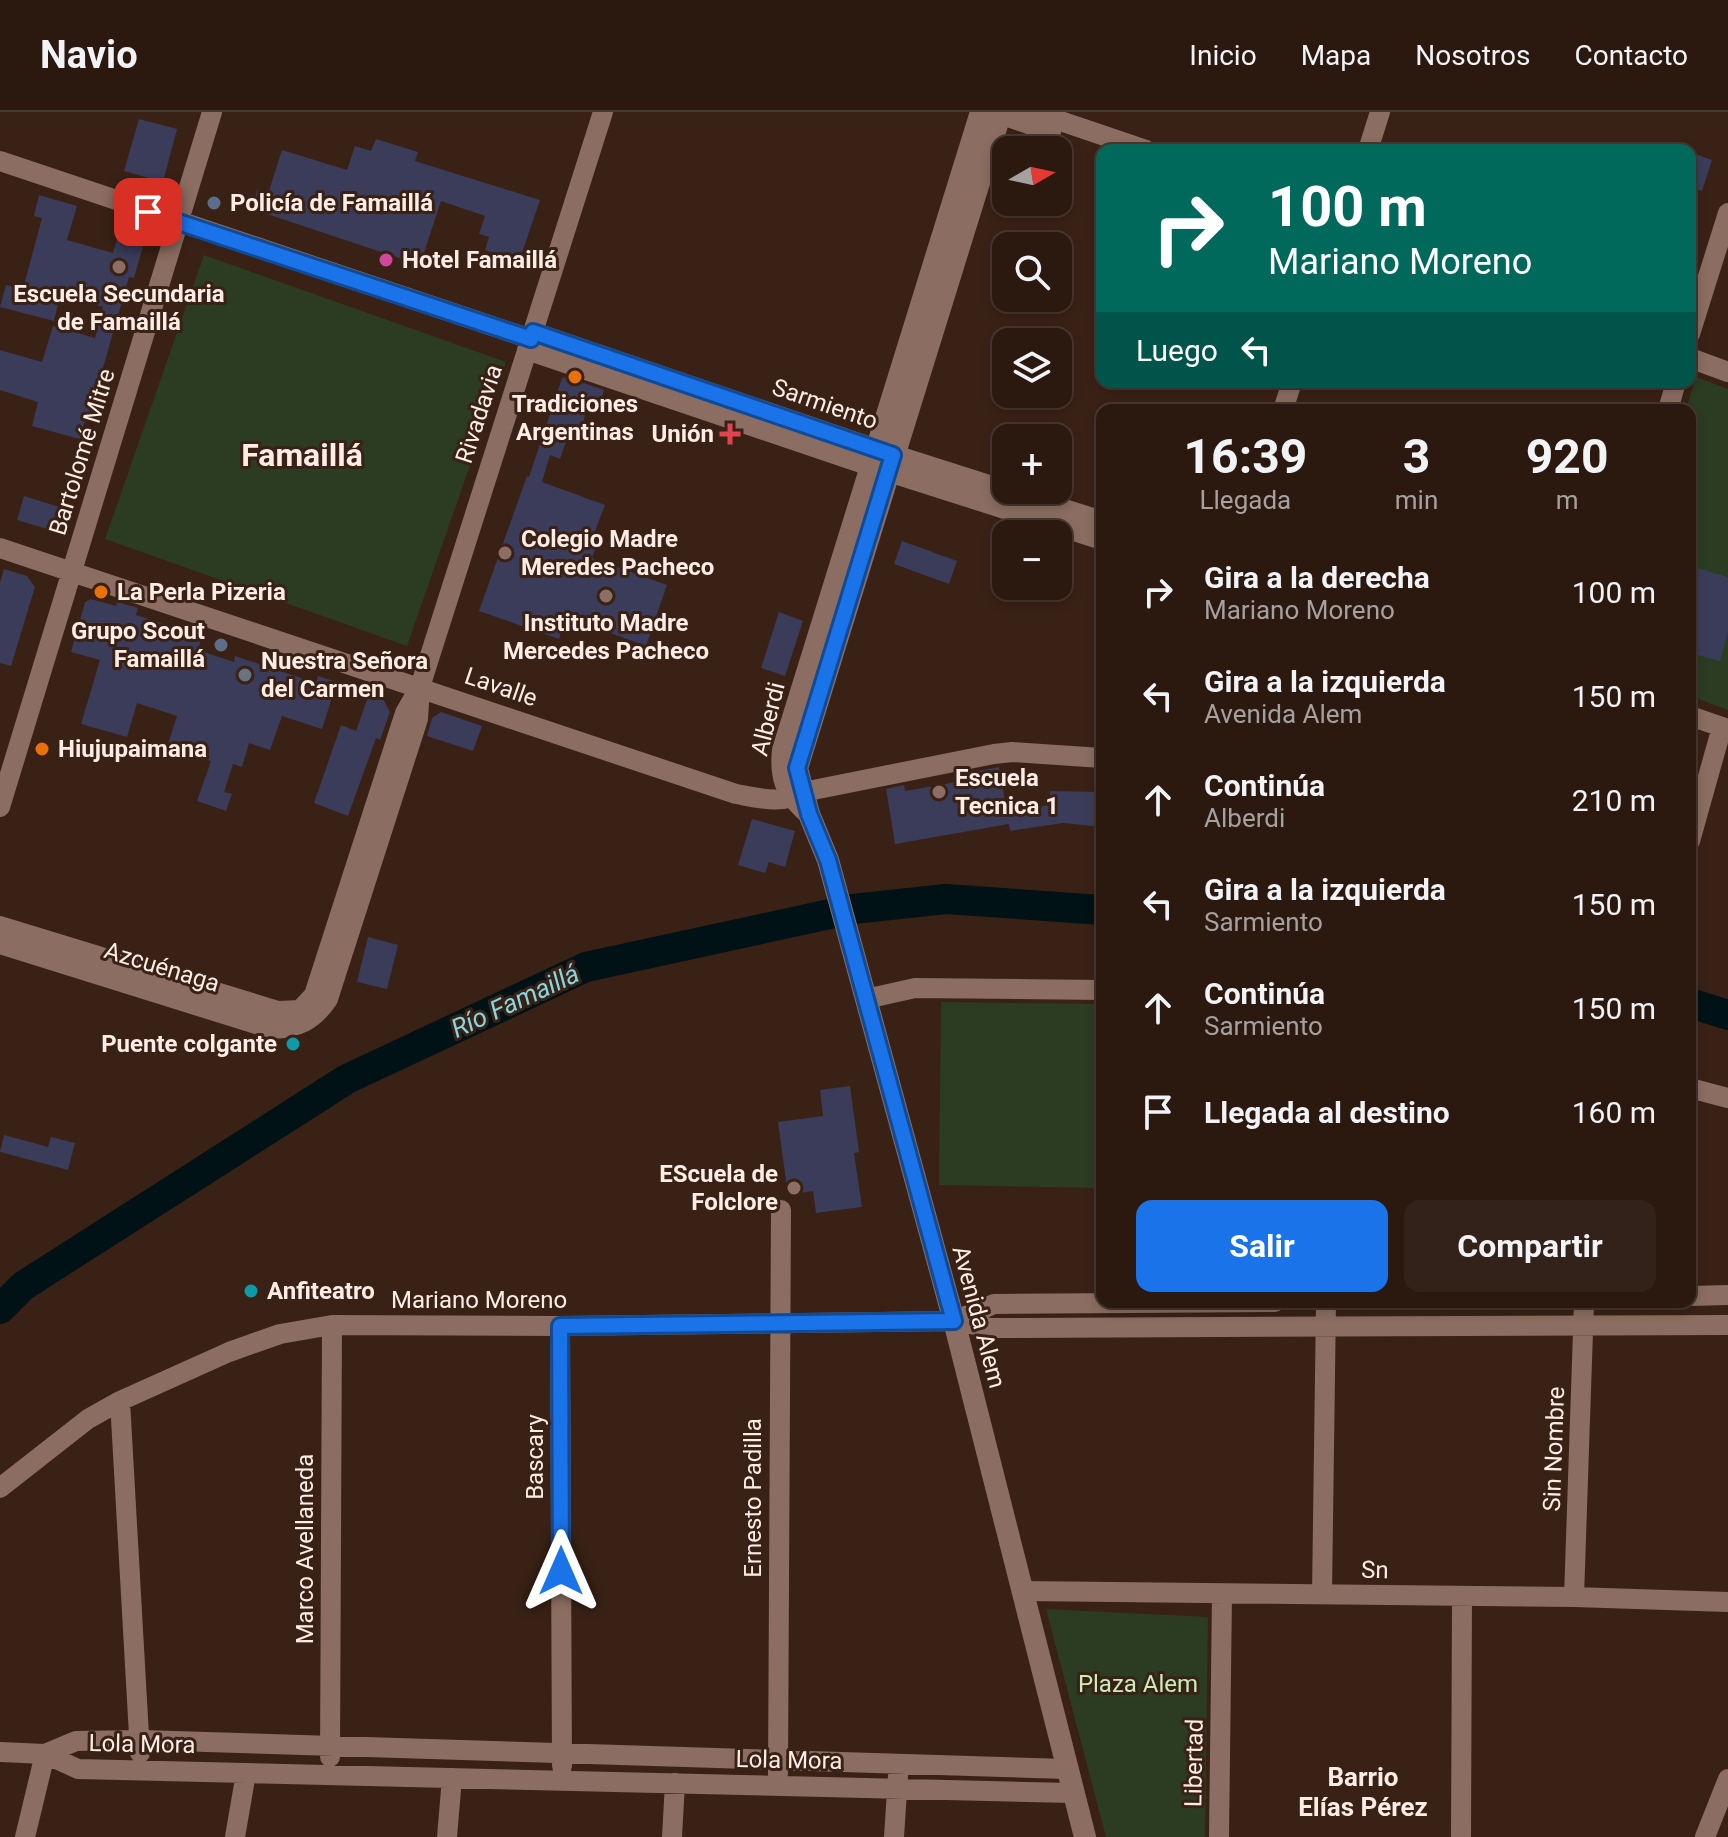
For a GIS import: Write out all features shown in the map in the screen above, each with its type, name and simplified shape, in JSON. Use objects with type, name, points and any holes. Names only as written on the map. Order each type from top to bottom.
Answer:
[{"type":"street","name":"Bartolomé Mitre","points":[[0,807],[212,112]]},
{"type":"street","name":"Rivadavia","points":[[528,339],[589,112]]},
{"type":"street","name":"Rivadavia","points":[[304,1015],[314,995],[405,713],[420,687],[528,339],[603,112]]},
{"type":"street","points":[[994,112],[1096,147]]},
{"type":"street","name":"Alberdi","points":[[802,802],[797,768],[801,750],[882,461],[994,112]]},
{"type":"street","points":[[1034,112],[1128,144]]},
{"type":"street","points":[[1370,144],[1380,112]]},
{"type":"street","name":"Sarmiento","points":[[0,161],[528,339],[1096,538]]},
{"type":"street","points":[[1696,316],[1727,222]]},
{"type":"street","points":[[1696,350],[1728,363]]},
{"type":"street","points":[[1696,360],[1728,372]]},
{"type":"street","name":"Sarmiento","points":[[882,461],[1096,519]]},
{"type":"street","name":"Lavalle","points":[[0,548],[736,794],[802,802],[994,754],[1012,752],[1096,758]]},
{"type":"street","points":[[1696,718],[1725,728],[1696,822]]},
{"type":"street","name":"Avenida Alem","points":[[802,802],[828,860],[954,1321],[1085,1837]]},
{"type":"street","name":"Azcuénaga","points":[[0,926],[278,1011],[304,1015],[298,1026],[272,1029],[0,944]]},
{"type":"street","points":[[864,992],[915,988],[1096,990]]},
{"type":"street","points":[[1696,1090],[1728,1098]]},
{"type":"street","name":"Ernesto Padilla","points":[[778,1786],[781,1210]]},
{"type":"street","points":[[1696,1296],[1728,1295]]},
{"type":"street","name":"Mariano Moreno","points":[[954,1321],[994,1304],[1096,1303]]},
{"type":"street","points":[[1322,1595],[1326,1308]]},
{"type":"street","name":"Sin Nombre","points":[[1574,1597],[1584,1308]]},
{"type":"street","name":"Mariano Moreno","points":[[0,1488],[88,1419],[120,1401],[280,1334],[332,1325],[560,1326],[954,1321],[991,1328],[1728,1325]]},
{"type":"street","name":"Marco Avellaneda","points":[[330,1774],[332,1325]]},
{"type":"street","name":"Bascary","points":[[560,1326],[562,1780]]},
{"type":"street","points":[[120,1401],[141,1740],[139,1769]]},
{"type":"street","name":"Sn","points":[[1022,1591],[1574,1597],[1728,1602]]},
{"type":"street","name":"Libertad","points":[[1219,1837],[1222,1594]]},
{"type":"street","points":[[1461,1837],[1462,1597]]},
{"type":"street","name":"Lola Mora","points":[[45,1754],[76,1741],[141,1740],[1066,1769]]},
{"type":"street","points":[[0,1752],[45,1754],[25,1837]]},
{"type":"street","name":"Lola Mora","points":[[45,1754],[78,1769],[1072,1793]]},
{"type":"street","points":[[894,1837],[900,1764]]},
{"type":"street","points":[[235,1837],[246,1773]]},
{"type":"street","points":[[447,1837],[452,1778]]},
{"type":"street","points":[[1705,1837],[1728,1779]]},
{"type":"street","points":[[672,1837],[675,1783]]},
{"type":"green space","points":[[204,255],[506,362],[407,646],[105,539]]},
{"type":"green space","points":[[1696,377],[1728,389],[1728,710],[1696,698],[1696,404],[1688,404],[1693,388],[1696,388]]},
{"type":"green space","points":[[941,1002],[1096,1004],[1096,1188],[939,1185]]},
{"type":"green space","name":"Plaza Alem","points":[[1046,1609],[1208,1617],[1205,1837],[1106,1837]]},
{"type":"building","points":[[139,119],[177,129],[163,182],[124,171]]},
{"type":"building","points":[[376,139],[418,152],[415,161],[540,200],[519,262],[485,250],[489,237],[479,234],[485,216],[441,201],[420,265],[252,209],[257,190],[268,194],[282,150],[347,170],[355,146],[371,151]]},
{"type":"building","points":[[1696,154],[1712,160],[1702,191],[1696,189]]},
{"type":"building","points":[[39,195],[77,206],[67,240],[113,253],[117,239],[143,246],[134,278],[129,277],[80,439],[32,426],[38,402],[0,390],[0,350],[42,362],[53,326],[95,338],[103,307],[60,295],[54,321],[0,307],[6,285],[23,289],[42,218],[34,216]]},
{"type":"building","points":[[562,378],[604,390],[597,414],[587,410],[579,434],[570,431],[560,459],[550,455],[542,482],[605,505],[595,531],[601,533],[592,558],[667,585],[646,646],[566,617],[559,639],[479,611]]},
{"type":"building","points":[[24,496],[59,507],[54,524],[47,529],[17,520]]},
{"type":"building","points":[[902,541],[957,561],[949,584],[894,564]]},
{"type":"building","points":[[1696,568],[1728,577],[1728,632],[1720,661],[1696,655]]},
{"type":"building","points":[[4,569],[27,576],[35,587],[11,666],[0,663],[0,583]]},
{"type":"building","points":[[91,599],[138,608],[136,615],[202,636],[198,650],[234,662],[235,656],[316,683],[318,676],[337,682],[322,729],[282,716],[270,750],[249,743],[242,767],[233,764],[224,792],[232,794],[226,811],[197,801],[211,761],[167,747],[177,716],[137,703],[127,737],[81,724],[100,660],[71,652],[85,602]]},
{"type":"building","points":[[779,612],[803,621],[785,676],[761,668]]},
{"type":"building","points":[[369,694],[383,699],[390,712],[380,740],[376,738],[348,816],[314,803],[341,725],[356,731]]},
{"type":"building","points":[[441,712],[482,726],[473,751],[427,736],[432,718]]},
{"type":"building","points":[[999,767],[1009,824],[895,844],[886,789],[904,785],[905,791],[974,779],[973,772]]},
{"type":"building","points":[[1050,791],[1096,792],[1096,826],[1063,823],[1010,831],[1007,812],[1050,805]]},
{"type":"building","points":[[752,819],[795,831],[785,867],[769,862],[765,873],[738,865]]},
{"type":"building","points":[[368,937],[398,945],[387,989],[357,982]]},
{"type":"building","points":[[850,1086],[859,1152],[854,1153],[862,1207],[816,1213],[813,1191],[788,1195],[778,1122],[823,1116],[820,1090]]},
{"type":"building","points":[[4,1135],[48,1147],[51,1137],[75,1143],[68,1170],[0,1152]]},
{"type":"waterway","name":"Río Famaillá","points":[[0,1309],[23,1286],[347,1079],[586,967],[853,909],[946,899],[1096,910]]},
{"type":"waterway","name":"Río Famaillá","points":[[1696,1005],[1728,1015]]},
{"type":"place","name":"Policía de Famaillá","points":[[214,203]]},
{"type":"place","name":"Hotel Famaillá","points":[[386,260]]},
{"type":"place","name":"Escuela Secundaria de Famaillá","points":[[119,267]]},
{"type":"place","name":"Tradiciones Argentinas","points":[[575,377]]},
{"type":"place","name":"Unión","points":[[730,434]]},
{"type":"place","name":"Colegio Madre Meredes Pacheco","points":[[505,553]]},
{"type":"place","name":"La Perla Pizeria","points":[[101,592]]},
{"type":"place","name":"Instituto Madre Mercedes Pacheco","points":[[606,596]]},
{"type":"place","name":"Grupo Scout Famaillá","points":[[221,645]]},
{"type":"place","name":"Nuestra Señora del Carmen","points":[[245,675]]},
{"type":"place","name":"Hiujupaimana","points":[[42,749]]},
{"type":"place","name":"Escuela Tecnica 1","points":[[939,792]]},
{"type":"place","name":"Puente colgante","points":[[293,1044]]},
{"type":"place","name":"EScuela de Folclore","points":[[794,1188]]},
{"type":"place","name":"Anfiteatro","points":[[251,1291]]},
{"type":"district","name":"Famaillá","points":[[302,455]]},
{"type":"district","name":"Barrio Elías Pérez","points":[[1363,1792]]},
{"type":"route","points":[[148,212],[531,339],[533,332],[893,455],[797,768],[809,814],[828,860],[954,1321],[560,1326],[561,1571]]}]
